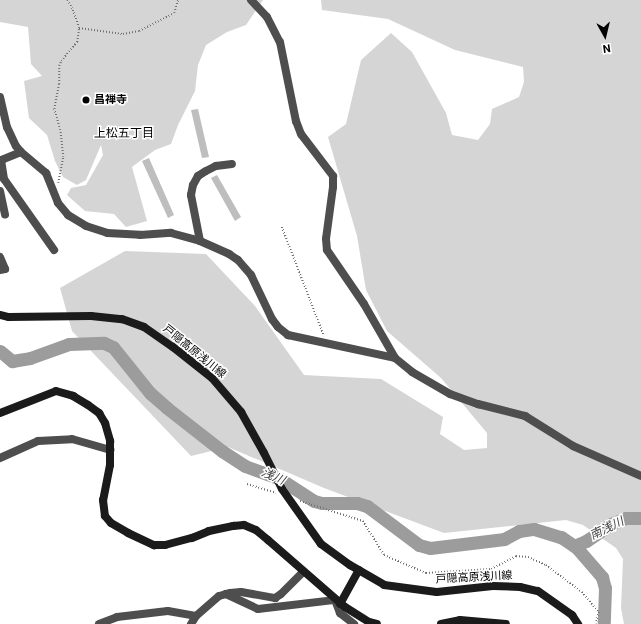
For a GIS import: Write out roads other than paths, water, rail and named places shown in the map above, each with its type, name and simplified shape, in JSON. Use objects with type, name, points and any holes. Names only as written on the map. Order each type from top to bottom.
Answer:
[{"type":"main road","name":"戸隠高原浅川線","points":[[0,315],[9,317],[99,316],[122,318],[144,327],[173,347],[212,378],[242,412],[282,489],[321,544],[384,585],[437,592],[493,586],[520,587],[538,591],[572,615],[578,624]]},
{"type":"main road","points":[[0,413],[56,391],[73,396],[99,413],[106,423],[110,450],[110,465],[103,500],[105,516],[111,523],[128,534],[154,545],[192,538],[209,531],[244,525],[262,535],[337,602],[369,622],[376,624]]},
{"type":"main road","points":[[337,602],[359,570]]},
{"type":"main road","points":[[441,624],[460,620],[506,624]]},
{"type":"street","points":[[251,0],[267,18],[280,42],[296,121],[301,134],[333,176],[333,187],[326,239],[327,250],[364,304],[395,358],[417,376],[450,394],[525,416],[573,446],[641,476]]},
{"type":"street","points":[[0,97],[7,127],[21,152],[46,173],[60,208],[68,215],[86,226],[107,233],[140,235],[171,233],[200,241],[229,254],[238,260],[251,275],[256,290],[278,327],[288,335],[395,358]]},
{"type":"street","points":[[21,152],[1,160],[2,182],[54,250]]},
{"type":"street","points":[[200,241],[190,195],[193,185],[198,176],[206,171],[216,166],[232,164]]},
{"type":"street","points":[[0,191],[6,214]]},
{"type":"street","points":[[0,257],[5,269],[0,270]]},
{"type":"street","points":[[0,458],[38,441],[72,439],[110,450]]},
{"type":"street","points":[[191,624],[196,616],[219,596],[241,592],[275,598],[303,572]]},
{"type":"street","points":[[226,594],[258,609],[337,602],[340,614],[354,624]]},
{"type":"street","points":[[99,624],[117,617],[168,611],[196,616]]},
{"type":"waterway","name":"浅川","points":[[0,351],[12,361],[30,358],[69,344],[104,343],[113,347],[150,393],[222,451],[245,466],[280,479],[314,501],[322,503],[357,503],[367,506],[419,545],[430,548],[504,539],[519,531],[534,529],[561,537],[576,547],[602,577],[605,588],[604,624]]},
{"type":"waterway","name":"南浅川","points":[[574,546],[586,541],[611,524],[626,518],[641,518]]},
{"type":"place","name":"昌禅寺","points":[[86,100]]},
{"type":"district","name":"上松五丁目","points":[[124,134]]}]
